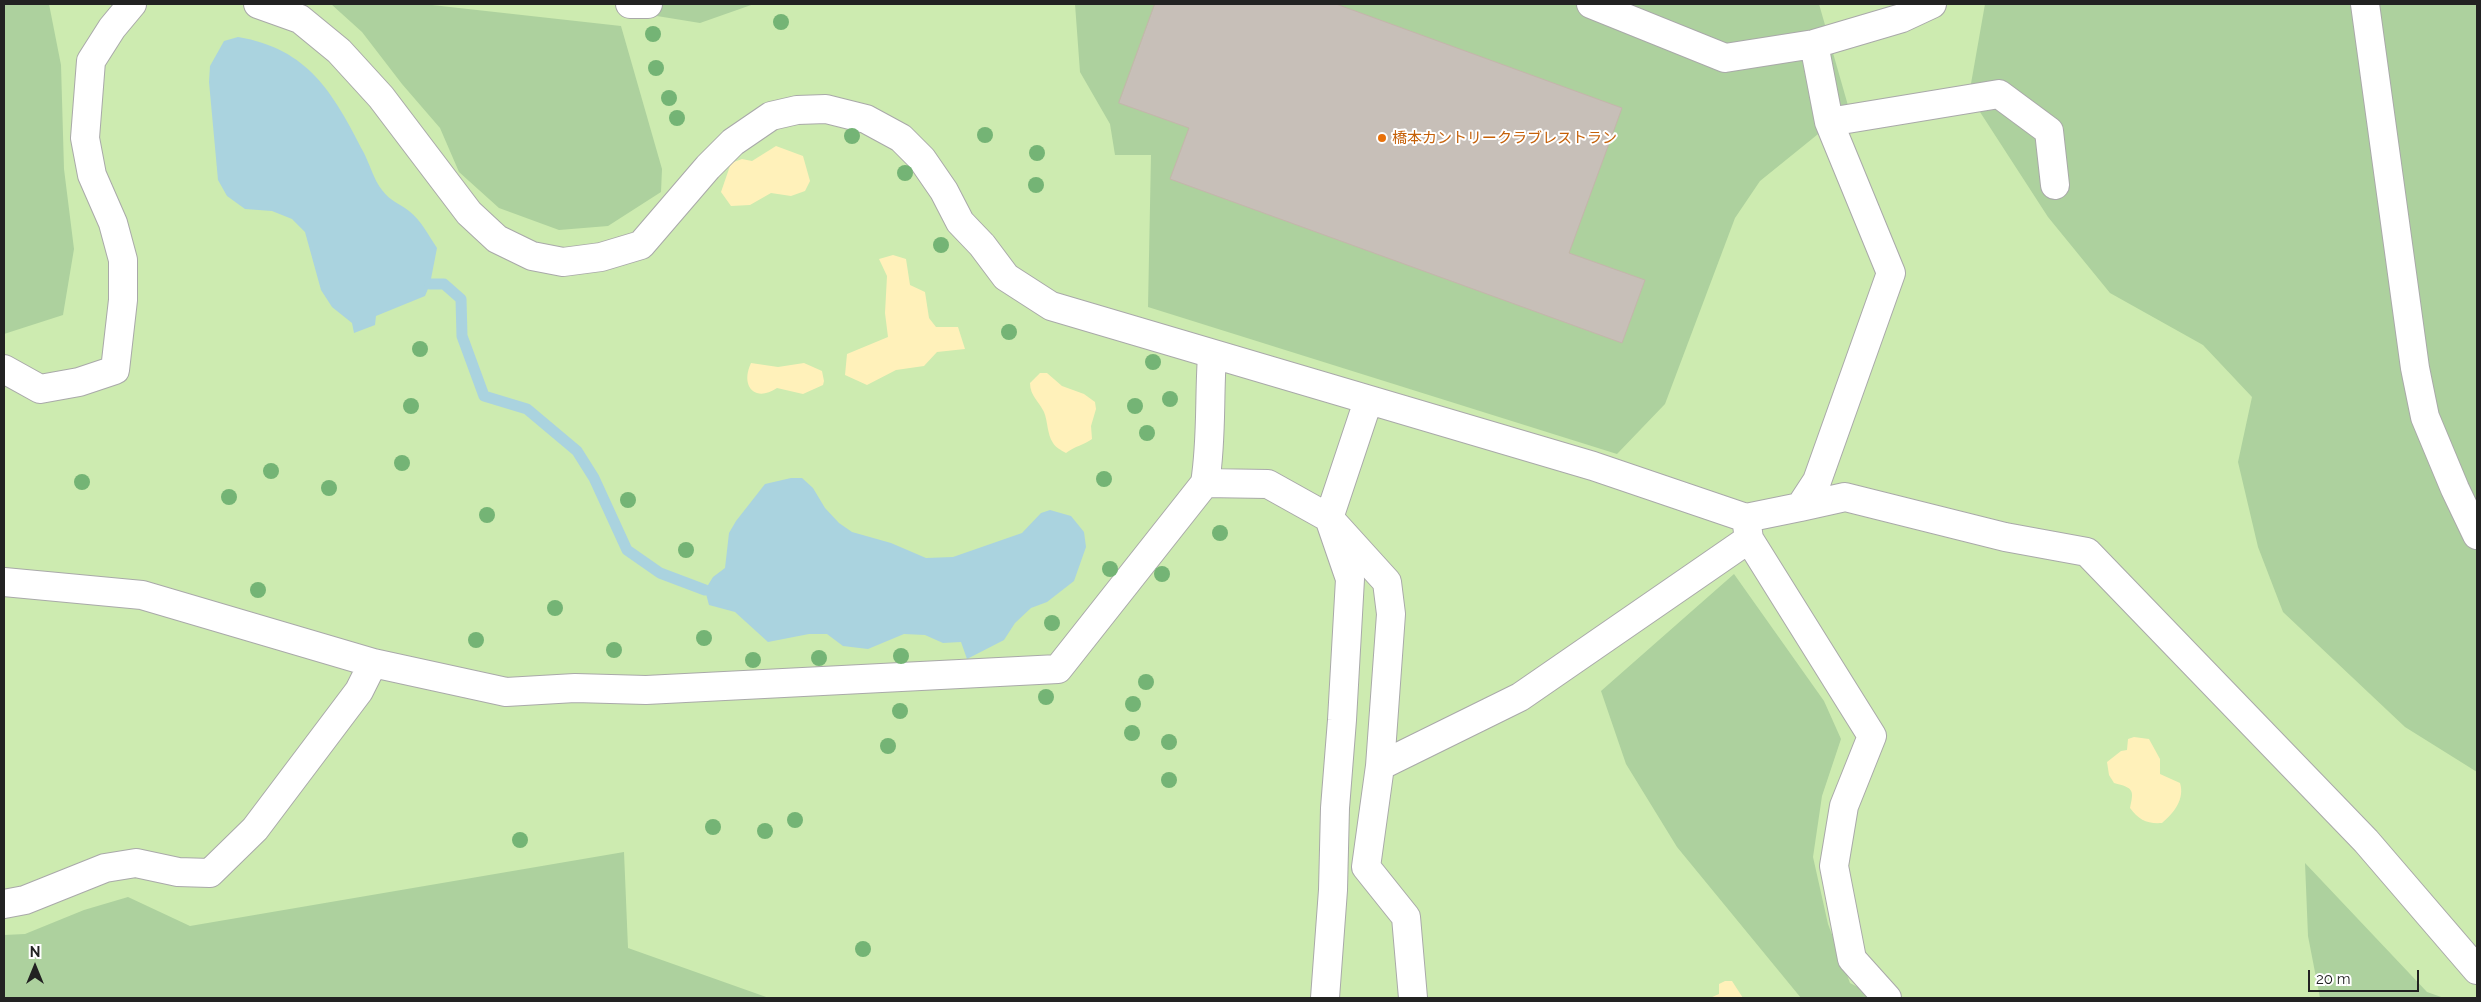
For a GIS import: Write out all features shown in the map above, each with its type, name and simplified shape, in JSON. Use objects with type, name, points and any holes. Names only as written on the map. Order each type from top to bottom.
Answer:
[{"type":"street","points":[[6,368],[40,389],[79,382],[115,370],[123,300],[123,260],[113,223],[92,175],[85,138],[91,61],[112,28],[132,4]]},
{"type":"street","points":[[258,4],[300,20],[339,51],[380,97],[470,213],[497,239],[532,256],[563,262],[601,258],[641,245],[733,142],[771,116],[797,110],[826,109],[866,119],[901,138],[922,159],[944,191],[960,222],[982,244],[1006,277],[1051,306],[1119,325],[1212,356],[1593,466],[1747,529],[1872,736],[1844,806],[1834,866],[1852,958],[1887,998]]},
{"type":"street","points":[[630,4],[648,4]]},
{"type":"street","points":[[1591,4],[1726,58],[1814,44],[1902,18],[1932,4]]},
{"type":"street","points":[[2365,4],[2415,368],[2423,407],[2455,489],[2477,535]]},
{"type":"street","points":[[1800,507],[1816,481],[1891,273],[1829,122],[1814,44]]},
{"type":"street","points":[[1829,122],[1999,94],[2049,131],[2055,185]]},
{"type":"street","points":[[4,582],[142,595],[373,663],[506,692],[575,688],[646,690],[1058,669],[1205,483],[1210,449],[1208,400],[1212,356]]},
{"type":"street","points":[[1325,998],[1333,890],[1335,808],[1350,579],[1329,518],[1368,400]]},
{"type":"street","points":[[1205,483],[1268,484],[1329,518],[1387,582],[1391,614],[1380,766],[1366,867],[1406,917],[1413,998]]},
{"type":"street","points":[[1380,766],[1520,697],[1747,529],[1800,507],[1845,497],[2005,537],[2086,552],[2366,841],[2477,970]]},
{"type":"street","points":[[4,904],[25,900],[105,868],[136,863],[178,872],[210,873],[255,829],[359,691],[373,663]]},
{"type":"green space","points":[[4,4],[2341,4],[2477,574],[2477,998],[4,998]]},
{"type":"green space","points":[[4,4],[49,4],[61,65],[64,169],[74,249],[63,315],[4,334]]},
{"type":"green space","points":[[331,4],[423,4],[621,26],[662,169],[661,192],[608,226],[559,230],[499,208],[459,172],[440,128],[402,84],[362,32]]},
{"type":"green space","points":[[619,4],[754,4],[700,23],[620,10]]},
{"type":"green space","points":[[1075,4],[1819,4],[1849,109],[1760,181],[1735,218],[1665,404],[1617,454],[1148,307],[1151,155],[1115,155],[1110,124],[1080,72]]},
{"type":"green space","points":[[1985,4],[2477,4],[2477,772],[2405,727],[2283,612],[2258,547],[2238,462],[2252,397],[2203,345],[2110,293],[2048,217],[1969,95]]},
{"type":"green space","points":[[1734,574],[1824,701],[1841,739],[1822,796],[1813,857],[1828,924],[1850,983],[1879,998],[1801,998],[1677,847],[1626,764],[1601,691]]},
{"type":"green space","points":[[624,852],[628,948],[769,998],[4,998],[4,935],[25,934],[84,910],[128,897],[190,926]]},
{"type":"green space","points":[[2305,863],[2427,992],[2444,998],[2320,998],[2308,936]]},
{"type":"sand","points":[[776,146],[803,156],[810,181],[805,191],[791,196],[771,193],[750,205],[731,206],[721,192],[731,163],[742,159],[752,161]]},
{"type":"sand","points":[[893,255],[906,259],[910,285],[925,292],[929,318],[936,327],[958,327],[965,349],[937,352],[924,366],[896,370],[867,385],[845,375],[847,354],[888,337],[885,313],[887,276],[879,259]]},
{"type":"sand","points":[[751,363],[778,367],[804,363],[822,371],[823,385],[803,394],[777,388],[762,394],[756,393],[752,390],[747,379]]},
{"type":"sand","points":[[1040,373],[1047,373],[1062,386],[1084,394],[1095,402],[1096,409],[1091,426],[1092,439],[1066,453],[1057,448],[1053,443],[1044,412],[1030,388],[1030,383]]},
{"type":"sand","points":[[2134,737],[2149,739],[2160,759],[2160,774],[2180,783],[2180,800],[2171,815],[2162,823],[2148,822],[2137,816],[2130,808],[2132,793],[2129,788],[2114,783],[2109,775],[2107,762],[2121,751],[2127,750],[2128,739]]},
{"type":"sand","points":[[1725,981],[1732,981],[1743,998],[1710,998],[1719,994],[1719,984]]},
{"type":"water","points":[[238,37],[263,43],[301,63],[329,93],[353,131],[379,186],[385,194],[417,219],[437,248],[430,284],[425,296],[376,316],[375,325],[354,333],[352,323],[332,307],[321,290],[305,232],[292,219],[272,211],[245,209],[227,196],[218,180],[209,82],[210,66],[224,41]]},
{"type":"water","points":[[791,478],[802,478],[813,488],[825,508],[839,523],[852,532],[891,543],[926,558],[953,557],[1022,533],[1041,513],[1050,510],[1071,516],[1084,532],[1086,547],[1074,581],[1047,602],[1031,608],[1015,623],[1004,640],[967,659],[961,642],[943,643],[925,635],[904,634],[868,649],[843,646],[827,634],[809,634],[768,642],[735,612],[709,605],[705,590],[713,577],[725,568],[729,533],[736,521],[765,484]]},
{"type":"building","points":[[1155,4],[1336,4],[1622,108],[1569,253],[1645,280],[1622,343],[1170,179],[1189,128],[1119,103]]},
{"type":"waterway","points":[[430,284],[444,284],[461,299],[462,336],[484,396],[527,409],[577,451],[594,478],[627,550],[660,573],[705,590]]},
{"type":"place","name":"橋本カントリークラブレストラン","points":[[1382,138]]}]
